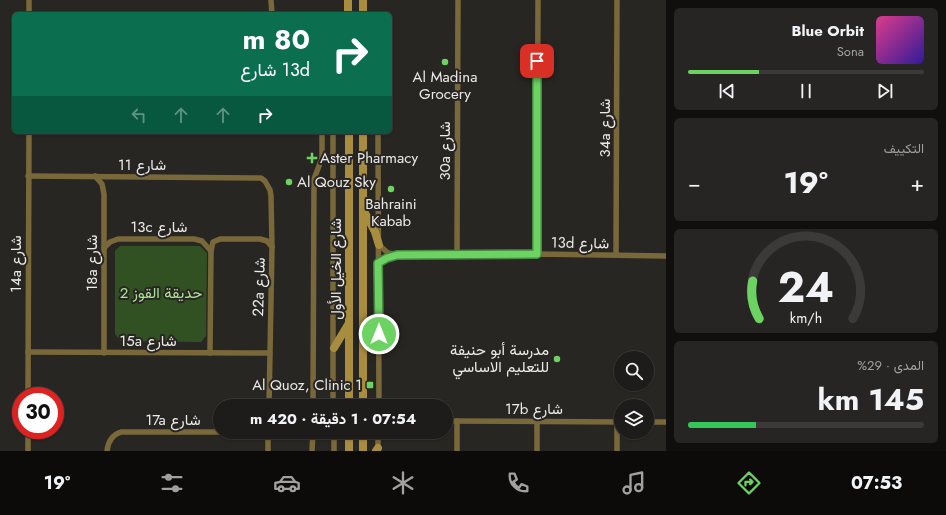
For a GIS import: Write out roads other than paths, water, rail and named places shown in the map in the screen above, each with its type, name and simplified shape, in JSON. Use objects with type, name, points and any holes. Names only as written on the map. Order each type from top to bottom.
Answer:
[{"type":"main road","points":[[363,0],[363,12]]},
{"type":"main road","points":[[347,1],[348,12]]},
{"type":"main road","name":"شارع الخيل الأول","points":[[349,134],[349,399]]},
{"type":"main road","name":"شارع الخيل الأول","points":[[363,134],[363,399]]},
{"type":"main road","points":[[363,210],[375,232],[379,245]]},
{"type":"main road","points":[[334,348],[350,320]]},
{"type":"main road","points":[[349,439],[349,451]]},
{"type":"main road","points":[[363,439],[363,451]]},
{"type":"street","points":[[28,0],[28,12]]},
{"type":"street","points":[[271,0],[272,12]]},
{"type":"street","name":"30a شارع","points":[[457,255],[458,0]]},
{"type":"street","points":[[537,254],[538,0]]},
{"type":"street","name":"34a شارع","points":[[616,255],[617,0]]},
{"type":"street","name":"14a شارع","points":[[28,134],[28,387]]},
{"type":"street","points":[[313,399],[314,179],[322,158],[322,134]]},
{"type":"street","points":[[333,134],[333,399]]},
{"type":"street","points":[[378,134],[378,399]]},
{"type":"street","name":"شارع 11","points":[[28,176],[255,178]]},
{"type":"street","name":"18a شارع","points":[[95,176],[102,184],[104,194],[104,353]]},
{"type":"street","name":"22a شارع","points":[[255,178],[261,178],[265,181],[270,190],[272,247],[269,399]]},
{"type":"street","name":"13c شارع","points":[[104,248],[110,242],[118,239],[194,239],[202,241],[210,251]]},
{"type":"street","points":[[210,353],[210,251],[213,242],[220,239],[264,240],[272,247]]},
{"type":"street","name":"13d شارع","points":[[379,245],[385,251],[397,255]]},
{"type":"street","name":"13d شارع","points":[[378,263],[397,255],[537,254],[666,256]]},
{"type":"street","name":"15a شارع","points":[[28,352],[269,353]]},
{"type":"street","name":"17b شارع","points":[[453,421],[614,422]]},
{"type":"street","points":[[457,421],[457,451]]},
{"type":"street","points":[[537,421],[537,451]]},
{"type":"street","points":[[654,422],[666,422]]},
{"type":"street","name":"17a شارع","points":[[107,451],[107,446],[112,437],[116,434],[126,432],[213,432]]},
{"type":"street","points":[[28,439],[28,451]]},
{"type":"street","points":[[268,439],[268,451]]},
{"type":"street","points":[[312,451],[313,439]]},
{"type":"street","points":[[334,439],[334,451]]},
{"type":"street","points":[[378,439],[378,450]]},
{"type":"street","points":[[617,451],[618,439]]},
{"type":"place","name":"Al Madina Grocery","points":[[445,62]]},
{"type":"place","name":"Aster Pharmacy","points":[[312,158]]},
{"type":"place","name":"Al Qouz Sky","points":[[289,182]]},
{"type":"place","name":"Bahraini Kabab","points":[[391,189]]},
{"type":"place","name":"مدرسة أبو حنيفة للتعليم الاساسي","points":[[557,359]]},
{"type":"place","name":"Al Quoz, Clinic 1","points":[[370,385]]},
{"type":"park label","name":"حديقة القوز 2","points":[[161,293]]}]
